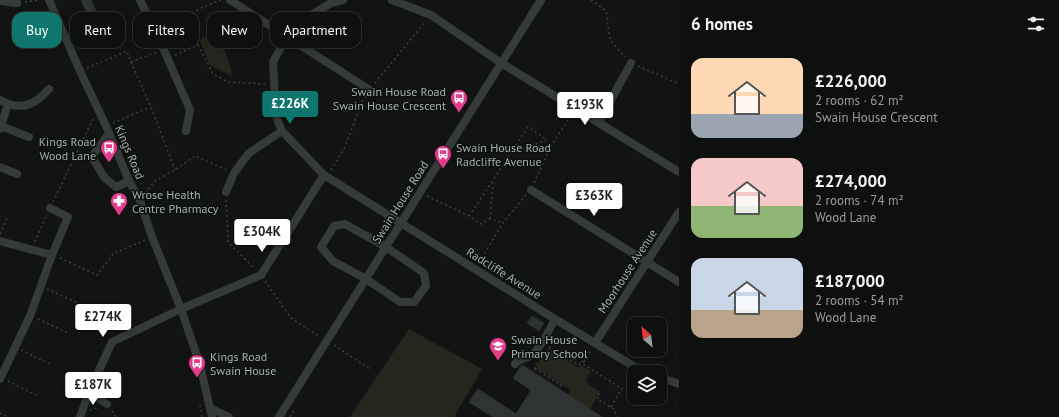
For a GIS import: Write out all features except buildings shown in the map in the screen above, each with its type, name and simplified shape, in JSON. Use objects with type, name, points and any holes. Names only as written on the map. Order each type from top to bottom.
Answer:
[{"type":"street","points":[[140,0],[190,110],[186,131]]},
{"type":"street","points":[[230,0],[270,25]]},
{"type":"street","points":[[315,12],[331,3],[344,0]]},
{"type":"street","points":[[392,0],[431,15],[501,63],[679,172]]},
{"type":"street","name":"Swain House Road","points":[[279,417],[541,0]]},
{"type":"street","points":[[0,1],[18,3]]},
{"type":"street","name":"Kings Road","points":[[51,1],[80,71],[129,181],[139,198],[152,237],[181,308],[200,365],[212,417]]},
{"type":"street","points":[[226,192],[234,174],[249,153],[282,131],[276,116],[273,62],[281,48]]},
{"type":"street","points":[[305,48],[370,90]]},
{"type":"street","points":[[599,122],[631,63]]},
{"type":"street","points":[[0,100],[8,104],[26,106],[42,97],[49,89]]},
{"type":"street","points":[[8,104],[0,128],[29,137]]},
{"type":"street","points":[[107,129],[92,157],[104,177],[116,187],[129,181]]},
{"type":"street","name":"Radcliffe Avenue","points":[[282,131],[324,175],[555,319],[594,345],[631,365]]},
{"type":"street","points":[[0,167],[17,174]]},
{"type":"street","points":[[80,417],[89,392],[112,342],[181,308],[261,275],[324,175]]},
{"type":"street","points":[[531,190],[679,282]]},
{"type":"street","points":[[0,378],[30,316],[42,287],[52,255],[68,217],[50,208]]},
{"type":"street","name":"Moorhouse Avenue","points":[[594,345],[679,212]]},
{"type":"street","points":[[346,224],[386,247],[424,273],[426,286],[414,302],[400,302],[366,279],[333,261],[322,247],[334,226],[346,224]]},
{"type":"street","points":[[0,241],[52,255]]},
{"type":"street","points":[[515,364],[518,360],[530,357],[535,352],[555,319]]},
{"type":"street","points":[[667,380],[679,384]]},
{"type":"street","points":[[89,392],[107,404]]},
{"type":"street","points":[[210,408],[229,417]]},
{"type":"path","points":[[18,3],[40,0]]},
{"type":"path","points":[[194,12],[221,0]]},
{"type":"path","points":[[591,0],[606,11],[610,40],[631,63],[679,84]]},
{"type":"path","points":[[199,47],[213,74],[223,80],[228,82],[274,84]]},
{"type":"path","points":[[167,59],[191,48]]},
{"type":"path","points":[[131,62],[164,50]]},
{"type":"path","points":[[80,71],[127,51],[151,107],[175,170]]},
{"type":"path","points":[[107,129],[151,107]]},
{"type":"path","points":[[32,249],[94,116]]},
{"type":"path","points":[[469,216],[493,181],[510,153],[528,127],[547,140],[510,153]]},
{"type":"path","points":[[139,198],[147,192],[155,181],[175,170],[195,156],[234,174]]},
{"type":"path","points":[[490,219],[493,181]]},
{"type":"path","points":[[420,193],[469,216],[481,224],[490,219],[503,223]]},
{"type":"path","points":[[0,234],[8,216]]},
{"type":"path","points":[[52,255],[97,275],[113,254],[152,237]]},
{"type":"path","points":[[42,287],[78,303]]},
{"type":"path","points":[[30,316],[70,334]]},
{"type":"path","points":[[327,341],[370,369]]},
{"type":"path","points":[[548,346],[578,366],[582,361],[584,362],[594,345]]},
{"type":"path","points":[[16,347],[52,366]]},
{"type":"path","points":[[584,362],[583,364],[622,388],[611,407]]},
{"type":"path","points":[[531,372],[535,369],[561,385],[559,389]]},
{"type":"path","points":[[0,378],[36,395]]},
{"type":"path","points":[[598,394],[600,395],[598,399],[614,409],[617,417]]},
{"type":"path","points":[[0,413],[8,417]]},
{"type":"shaded area","points":[[203,37],[207,38],[207,48],[224,48],[232,72],[231,76],[210,65],[200,42]]},
{"type":"shaded area","points":[[409,329],[482,369],[455,415],[456,417],[350,417]]},
{"type":"shaded area","points":[[548,348],[579,368],[581,365],[591,371],[586,379],[589,385],[600,391],[590,409],[569,396],[569,389],[537,369],[537,365]]},
{"type":"place","name":"Swain House Road Swain House Crescent","points":[[459,113]]},
{"type":"place","name":"Kings Road Wood Lane","points":[[109,163]]},
{"type":"place","name":"Swain House Road Radcliffe Avenue","points":[[443,169]]},
{"type":"place","name":"Wrose Health Centre Pharmacy","points":[[119,216]]},
{"type":"place","name":"Swain House Primary School","points":[[498,361]]},
{"type":"place","name":"Kings Road Swain House","points":[[197,378]]}]
